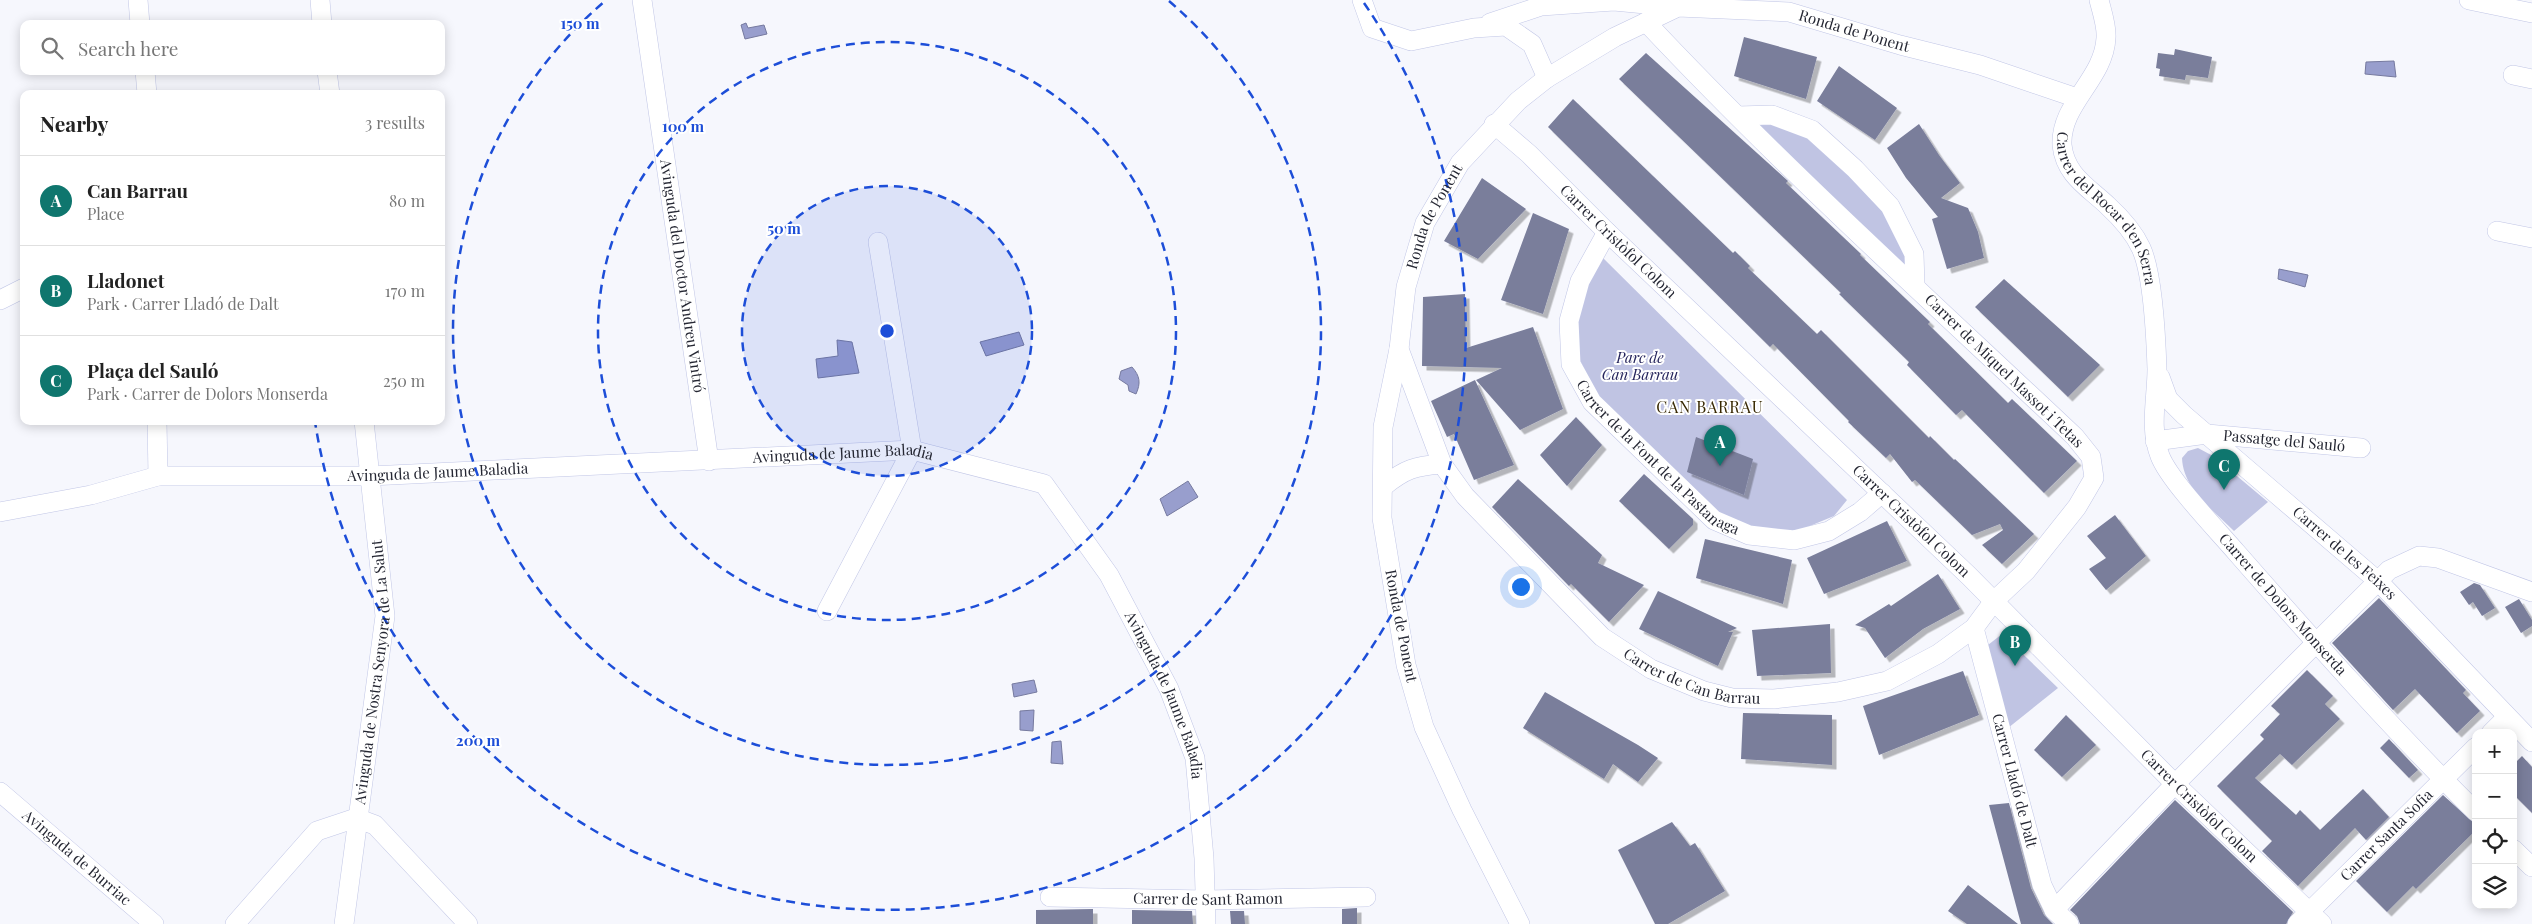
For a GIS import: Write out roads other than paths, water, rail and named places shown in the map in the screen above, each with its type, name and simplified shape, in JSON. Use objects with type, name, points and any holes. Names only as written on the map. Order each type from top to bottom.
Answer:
[{"type":"street","points":[[138,0],[140,20]]},
{"type":"street","points":[[320,0],[322,20]]},
{"type":"street","name":"Avinguda del Doctor Andreu Vintró","points":[[642,0],[709,462]]},
{"type":"street","points":[[1362,0],[1372,28],[1411,41],[1474,28],[1541,6],[1614,1],[1678,7]]},
{"type":"street","name":"Carrer del Rocar d'en Serra","points":[[2099,0],[2106,38],[2101,61],[2077,98],[2064,125],[2062,146],[2070,171],[2081,184],[2108,206],[2140,246],[2149,271],[2157,369]]},
{"type":"street","points":[[2469,0],[2532,13]]},
{"type":"street","name":"Ronda de Ponent","points":[[1520,924],[1462,810],[1424,727],[1404,649],[1382,518],[1384,486],[1383,427],[1399,349],[1406,287],[1425,223],[1460,162],[1518,100],[1547,78],[1615,37],[1678,7],[1789,12],[1900,45],[1980,65],[2077,98]]},
{"type":"street","name":"Carrer de Miquel Massot i Tetas","points":[[1646,22],[1738,116],[2075,437],[2091,457],[2094,478],[2077,507],[2026,571],[1994,601]]},
{"type":"street","points":[[1474,28],[1506,26],[1532,44],[1547,78]]},
{"type":"street","points":[[145,75],[147,90]]},
{"type":"street","points":[[328,75],[329,90]]},
{"type":"street","points":[[2513,75],[2532,79]]},
{"type":"street","name":"Carrer de Miquel Massot i Tetas","points":[[1738,116],[1772,115],[1812,130],[1855,169],[1890,206],[1914,254],[1915,285]]},
{"type":"street","name":"Carrer Cristòfol Colom","points":[[1494,124],[1529,154],[1607,232],[1994,601],[2309,920]]},
{"type":"street","points":[[2497,231],[2532,238]]},
{"type":"street","name":"Carrer de la Font de la Pastanaga","points":[[1607,232],[1580,281],[1569,321],[1572,364],[1592,402],[1707,514],[1714,520],[1749,535],[1794,540],[1829,531],[1860,512],[1882,493]]},
{"type":"street","points":[[827,611],[912,450],[878,242]]},
{"type":"street","points":[[0,300],[20,290]]},
{"type":"street","name":"Carrer de Can Barrau","points":[[1399,349],[1442,464],[1465,496],[1602,637],[1651,669],[1704,691],[1732,698],[1774,699],[1838,692],[1887,681],[1938,654],[1974,628],[1994,601]]},
{"type":"street","name":"Carrer de les Feixes","points":[[2157,369],[2168,400],[2379,582],[2532,742]]},
{"type":"street","name":"Carrer de Dolors Monserda","points":[[2157,369],[2155,441],[2161,459],[2178,483],[2316,644],[2442,779],[2472,808]]},
{"type":"street","points":[[156,425],[158,476]]},
{"type":"street","name":"Avinguda de Nostra Senyora de La Salut","points":[[344,924],[356,818],[385,616],[364,425]]},
{"type":"street","name":"Passatge del Sauló","points":[[2155,441],[2207,434],[2361,448]]},
{"type":"street","name":"Avinguda de Jaume Baladia","points":[[0,512],[91,495],[158,476],[370,476],[709,462],[912,450],[1044,484],[1109,575],[1169,689],[1195,758],[1204,858],[1206,924]]},
{"type":"street","points":[[1384,486],[1400,473],[1415,466],[1442,464]]},
{"type":"street","points":[[2054,910],[2175,784],[2389,570],[2419,556],[2438,558],[2532,592]]},
{"type":"street","name":"Carrer Lladó de Dalt","points":[[1974,628],[2042,885],[2054,910],[2069,924]]},
{"type":"street","points":[[2495,729],[2507,717]]},
{"type":"street","name":"Carrer Santa Sofia","points":[[2309,920],[2442,779],[2472,751]]},
{"type":"street","name":"Avinguda de Burriac","points":[[0,792],[154,924]]},
{"type":"street","points":[[235,924],[316,830],[356,818],[374,825],[468,924]]},
{"type":"street","points":[[2517,853],[2532,867]]},
{"type":"street","name":"Carrer de Sant Ramon","points":[[1050,897],[1205,900],[1366,896]]},
{"type":"place","name":"Can Barrau","points":[[1720,466]]},
{"type":"place","name":"Plaça del Sauló","points":[[2224,490]]},
{"type":"place","name":"Lladonet","points":[[2015,666]]},
{"type":"district","name":"CAN BARRAU","points":[[1710,407]]},
{"type":"park label","name":"Parc de Can Barrau","points":[[1640,366]]}]
